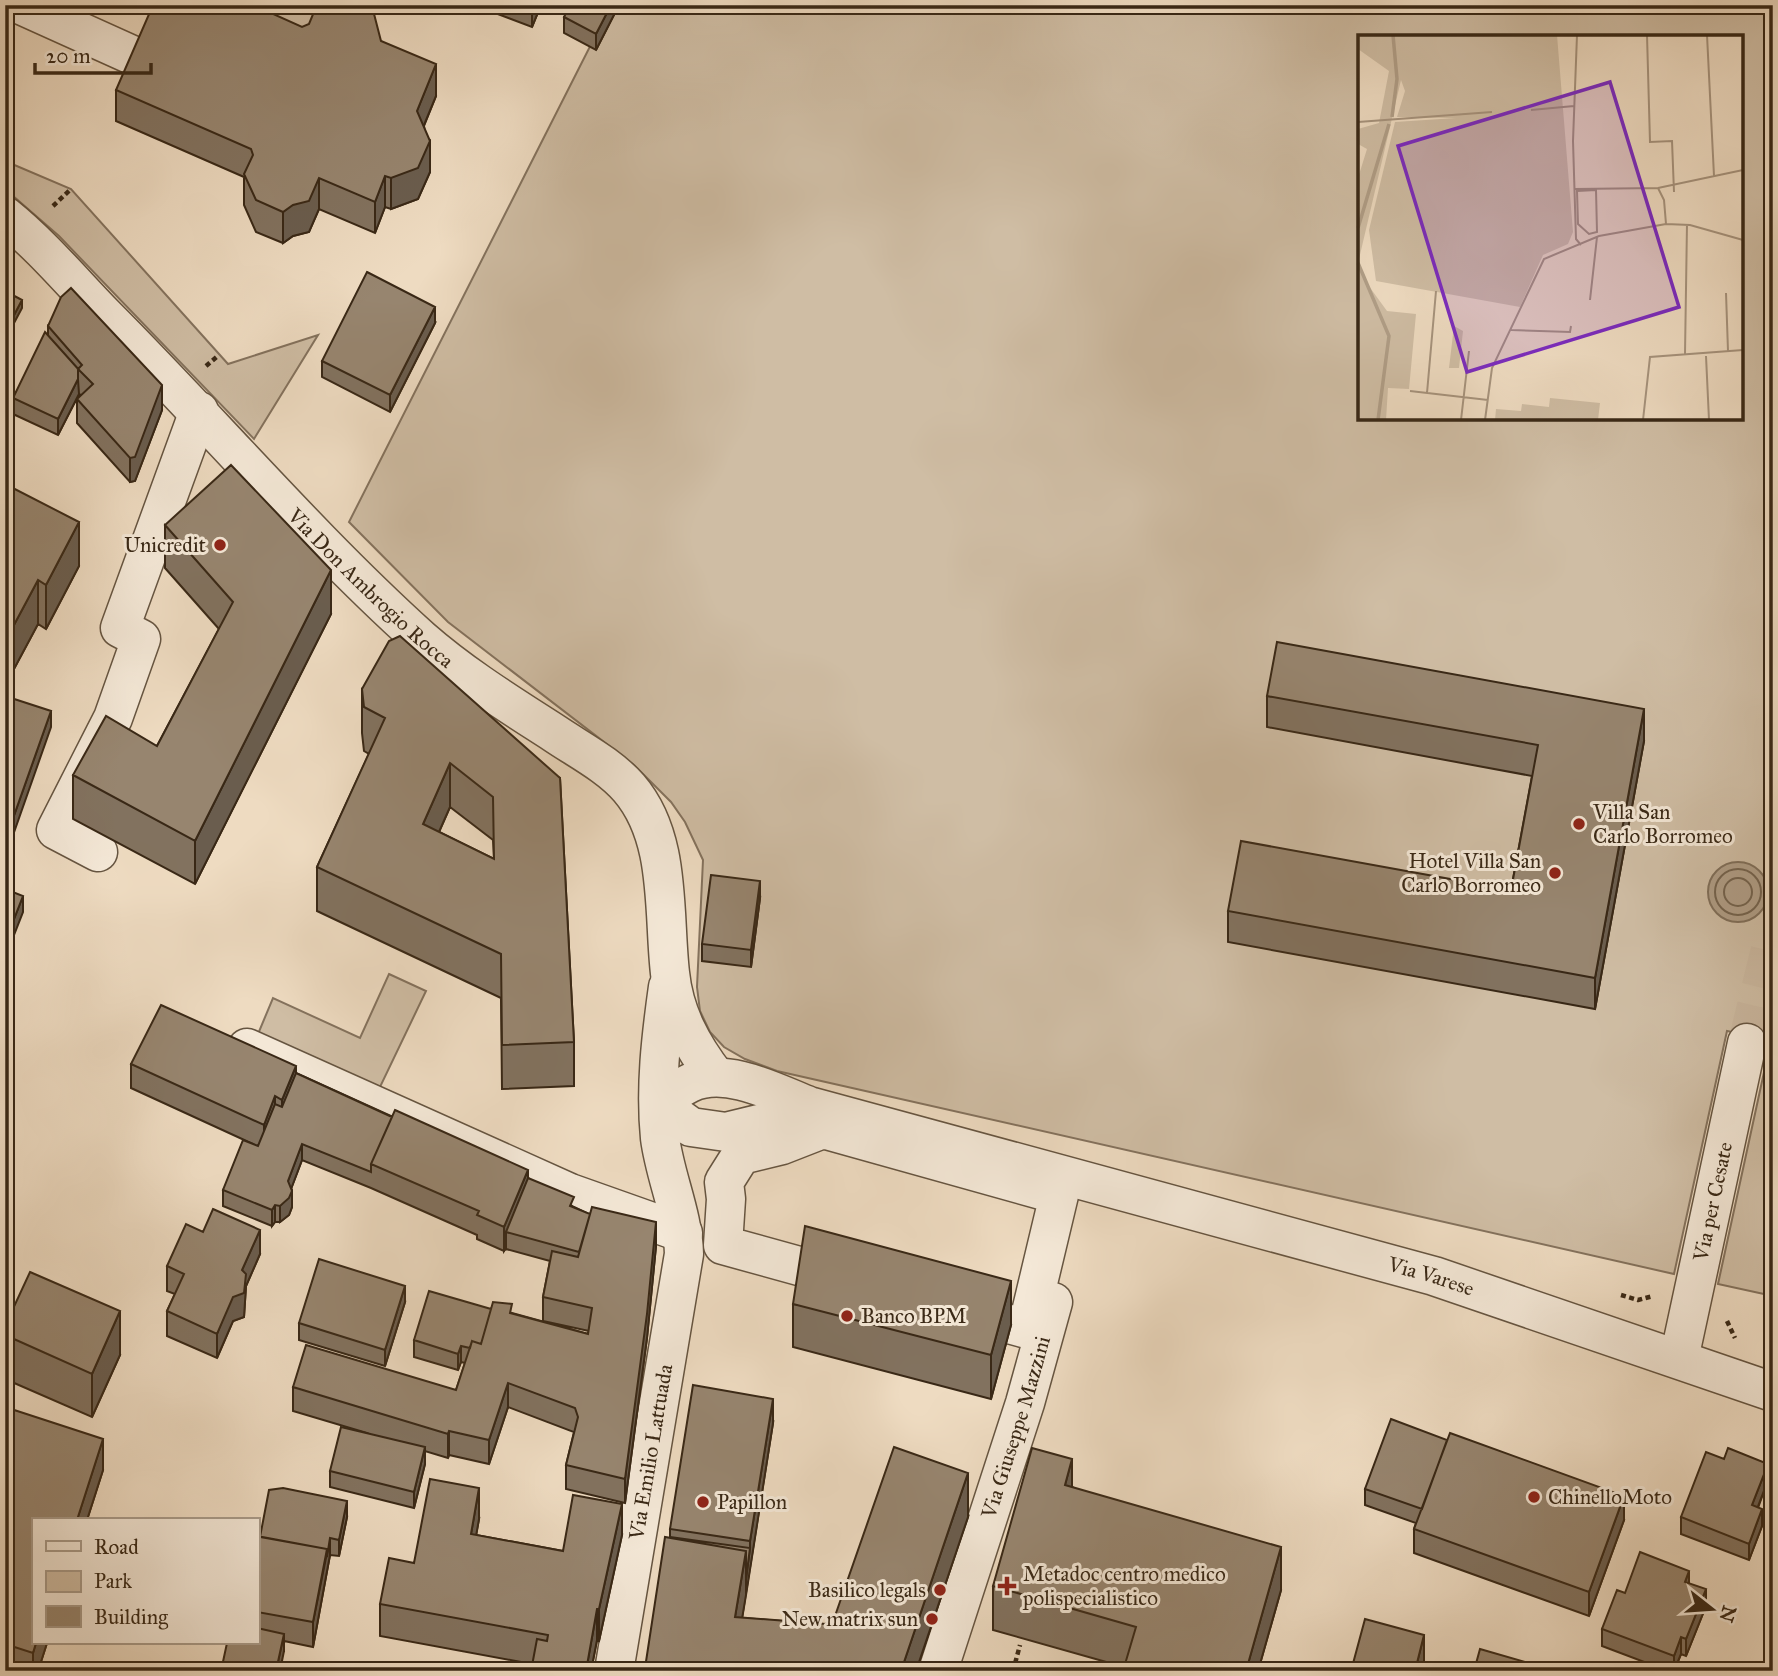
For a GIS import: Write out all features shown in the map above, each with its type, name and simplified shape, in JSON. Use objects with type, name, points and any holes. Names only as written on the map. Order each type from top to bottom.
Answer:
[{"type":"street","points":[[21,5],[143,60]]},
{"type":"street","name":"Via Don Ambrogio Rocca","points":[[5,216],[199,411],[321,544],[396,638],[453,665],[597,761],[629,788],[657,844],[666,898],[670,974]]},
{"type":"street","points":[[98,852],[56,830],[113,718],[141,639],[120,628],[199,411]]},
{"type":"street","points":[[670,974],[679,1012],[692,1047],[716,1077],[690,1082],[659,1104],[691,1127],[726,1132],[768,1123],[809,1106]]},
{"type":"street","name":"Via Emilio Lattuada","points":[[614,1671],[684,1254],[683,1233],[660,1140],[659,1049],[670,974]]},
{"type":"street","name":"Via per Cesate","points":[[1679,1359],[1747,1043]]},
{"type":"street","points":[[242,1046],[570,1193],[683,1233]]},
{"type":"street","name":"Via Varese","points":[[716,1077],[760,1087],[809,1106],[1434,1276],[1773,1392]]},
{"type":"street","points":[[823,1129],[1059,1195],[1027,1329],[806,1269],[723,1245],[726,1199],[724,1182],[740,1154],[782,1145],[823,1129]]},
{"type":"street","name":"Via Giuseppe Mazzini","points":[[938,1671],[1025,1404],[1073,1227],[1082,1181]]},
{"type":"path","points":[[47,212],[71,189]]},
{"type":"path","points":[[1611,1293],[1638,1300],[1654,1296],[1726,1319],[1740,1348]]},
{"type":"path","points":[[1013,1671],[1020,1645]]},
{"type":"green space","points":[[183,5],[352,5],[316,38]]},
{"type":"green space","points":[[611,5],[1773,5],[1773,1296],[1718,1284],[1771,1040],[1727,1031],[1674,1274],[777,1071],[745,1059],[724,1047],[710,1032],[700,1011],[697,987],[703,860],[685,822],[671,802],[634,765],[448,622],[349,522]]},
{"type":"green space","points":[[5,161],[71,189],[228,364],[318,335],[254,439],[59,236],[5,189]]},
{"type":"green space","points":[[389,974],[426,991],[380,1087],[258,1034],[273,998],[360,1038]]},
{"type":"water","points":[[1738,862],[1755,867],[1763,875],[1768,892],[1763,909],[1755,917],[1738,922],[1721,917],[1713,909],[1708,892],[1713,875],[1721,867]]},
{"type":"building","points":[[153,5],[253,5],[302,27],[309,24],[316,7],[321,5],[363,5],[373,10],[381,41],[436,64],[417,111],[430,141],[418,168],[391,178],[385,176],[375,202],[319,178],[309,201],[293,205],[283,212],[256,200],[244,174],[253,155],[251,149],[116,90]]},
{"type":"building","points":[[517,5],[534,5],[532,11]]},
{"type":"building","points":[[570,5],[611,5],[596,34],[564,17]]},
{"type":"building","points":[[367,272],[435,307],[390,395],[322,361]]},
{"type":"building","points":[[71,288],[162,385],[135,457],[130,458],[77,399],[93,384],[78,369],[82,365],[48,326],[61,297]]},
{"type":"building","points":[[5,291],[22,300],[5,332]]},
{"type":"building","points":[[45,332],[80,371],[78,369],[78,379],[58,419],[13,398]]},
{"type":"building","points":[[231,465],[331,570],[195,841],[73,775],[106,716],[157,746],[233,602],[165,525]]},
{"type":"building","points":[[5,484],[79,522],[46,585],[38,580],[7,638],[5,637]]},
{"type":"building","points":[[400,636],[560,778],[574,1042],[502,1045],[501,954],[317,867],[385,718],[364,707],[362,689],[389,641]],"holes":[[[450,763],[493,797],[494,859],[423,824]]]},
{"type":"building","name":"Villa San Carlo Borromeo","points":[[1277,642],[1644,709],[1595,978],[1228,911],[1241,841],[1511,890],[1538,745],[1267,696]]},
{"type":"building","points":[[5,696],[51,711],[5,841]]},
{"type":"building","points":[[711,875],[760,881],[751,950],[702,944]]},
{"type":"building","points":[[5,889],[23,896],[5,942]]},
{"type":"building","points":[[161,1005],[296,1066],[282,1100],[275,1096],[264,1125],[131,1064]]},
{"type":"building","points":[[296,1073],[392,1117],[371,1164],[371,1172],[302,1144],[288,1181],[292,1191],[289,1198],[280,1206],[275,1205],[272,1210],[223,1190],[243,1140],[258,1146],[275,1104],[282,1107]]},
{"type":"building","points":[[395,1110],[528,1170],[504,1227],[477,1215],[479,1211],[371,1164]]},
{"type":"building","points":[[528,1178],[574,1197],[570,1206],[590,1214],[579,1252],[506,1232]]},
{"type":"building","points":[[592,1207],[656,1222],[625,1479],[566,1465],[578,1417],[575,1408],[508,1383],[489,1440],[449,1431],[448,1434],[293,1387],[306,1345],[456,1390],[472,1341],[481,1344],[493,1302],[512,1304],[510,1313],[588,1334],[592,1308],[543,1297],[552,1251],[578,1257]]},
{"type":"building","points":[[213,1209],[260,1230],[242,1270],[246,1274],[244,1293],[233,1297],[217,1334],[167,1311],[184,1274],[167,1266],[186,1224],[203,1232]]},
{"type":"building","points":[[805,1226],[1011,1281],[991,1355],[793,1304]]},
{"type":"building","points":[[319,1259],[405,1286],[385,1350],[299,1323]]},
{"type":"building","points":[[30,1272],[120,1311],[92,1374],[5,1335],[5,1326]]},
{"type":"building","points":[[429,1291],[491,1309],[481,1344],[472,1341],[470,1348],[461,1346],[458,1354],[414,1340]]},
{"type":"building","points":[[693,1385],[773,1399],[750,1541],[670,1529]]},
{"type":"building","points":[[5,1407],[103,1439],[78,1518],[32,1518],[32,1644],[36,1644],[33,1653],[5,1644]]},
{"type":"building","points":[[1391,1419],[1447,1440],[1422,1509],[1365,1489]]},
{"type":"building","points":[[341,1427],[425,1447],[414,1492],[330,1471]]},
{"type":"building","points":[[1450,1433],[1624,1496],[1589,1592],[1414,1529]]},
{"type":"building","points":[[894,1447],[968,1473],[901,1671],[647,1671],[645,1668],[665,1537],[746,1551],[735,1617],[825,1624],[835,1616]]},
{"type":"building","points":[[1032,1448],[1072,1459],[1065,1485],[1281,1547],[1246,1671],[1123,1671],[1136,1627],[993,1586]]},
{"type":"building","points":[[1728,1448],[1768,1464],[1752,1505],[1762,1509],[1749,1544],[1681,1517],[1706,1452],[1724,1459]]},
{"type":"building","points":[[430,1479],[479,1488],[471,1534],[563,1551],[573,1495],[622,1504],[597,1609],[586,1671],[531,1671],[537,1639],[547,1641],[548,1635],[380,1604],[389,1558],[414,1563]]},
{"type":"building","points":[[283,1488],[347,1501],[339,1540],[330,1538],[327,1557],[327,1549],[260,1537],[269,1490]]},
{"type":"building","points":[[259,1536],[327,1549],[313,1622],[259,1612]]},
{"type":"building","points":[[670,1537],[750,1548],[746,1579],[746,1551]]},
{"type":"building","points":[[1640,1552],[1689,1571],[1685,1582],[1706,1589],[1686,1639],[1681,1637],[1674,1656],[1602,1629],[1617,1590],[1625,1593]]},
{"type":"building","points":[[1365,1619],[1424,1635],[1415,1671],[1351,1671]]},
{"type":"building","points":[[259,1628],[284,1634],[276,1671],[221,1671],[227,1644],[259,1644]]},
{"type":"building","points":[[1480,1649],[1539,1666],[1538,1671],[1474,1671]]},
{"type":"tunnel","points":[[1747,1043],[1773,937]]},
{"type":"place","name":"Unicredit","points":[[220,545]]},
{"type":"place","name":"Villa San Carlo Borromeo","points":[[1579,824]]},
{"type":"place","name":"Hotel Villa San Carlo Borromeo","points":[[1555,873]]},
{"type":"place","name":"Banco BPM","points":[[847,1316]]},
{"type":"place","name":"ChinelloMoto","points":[[1534,1497]]},
{"type":"place","name":"Papillon","points":[[703,1502]]},
{"type":"place","name":"Metadoc centro medico polispecialistico","points":[[1007,1586]]},
{"type":"place","name":"Basilico legals","points":[[940,1590]]},
{"type":"place","name":"New matrix sun","points":[[932,1619]]}]
